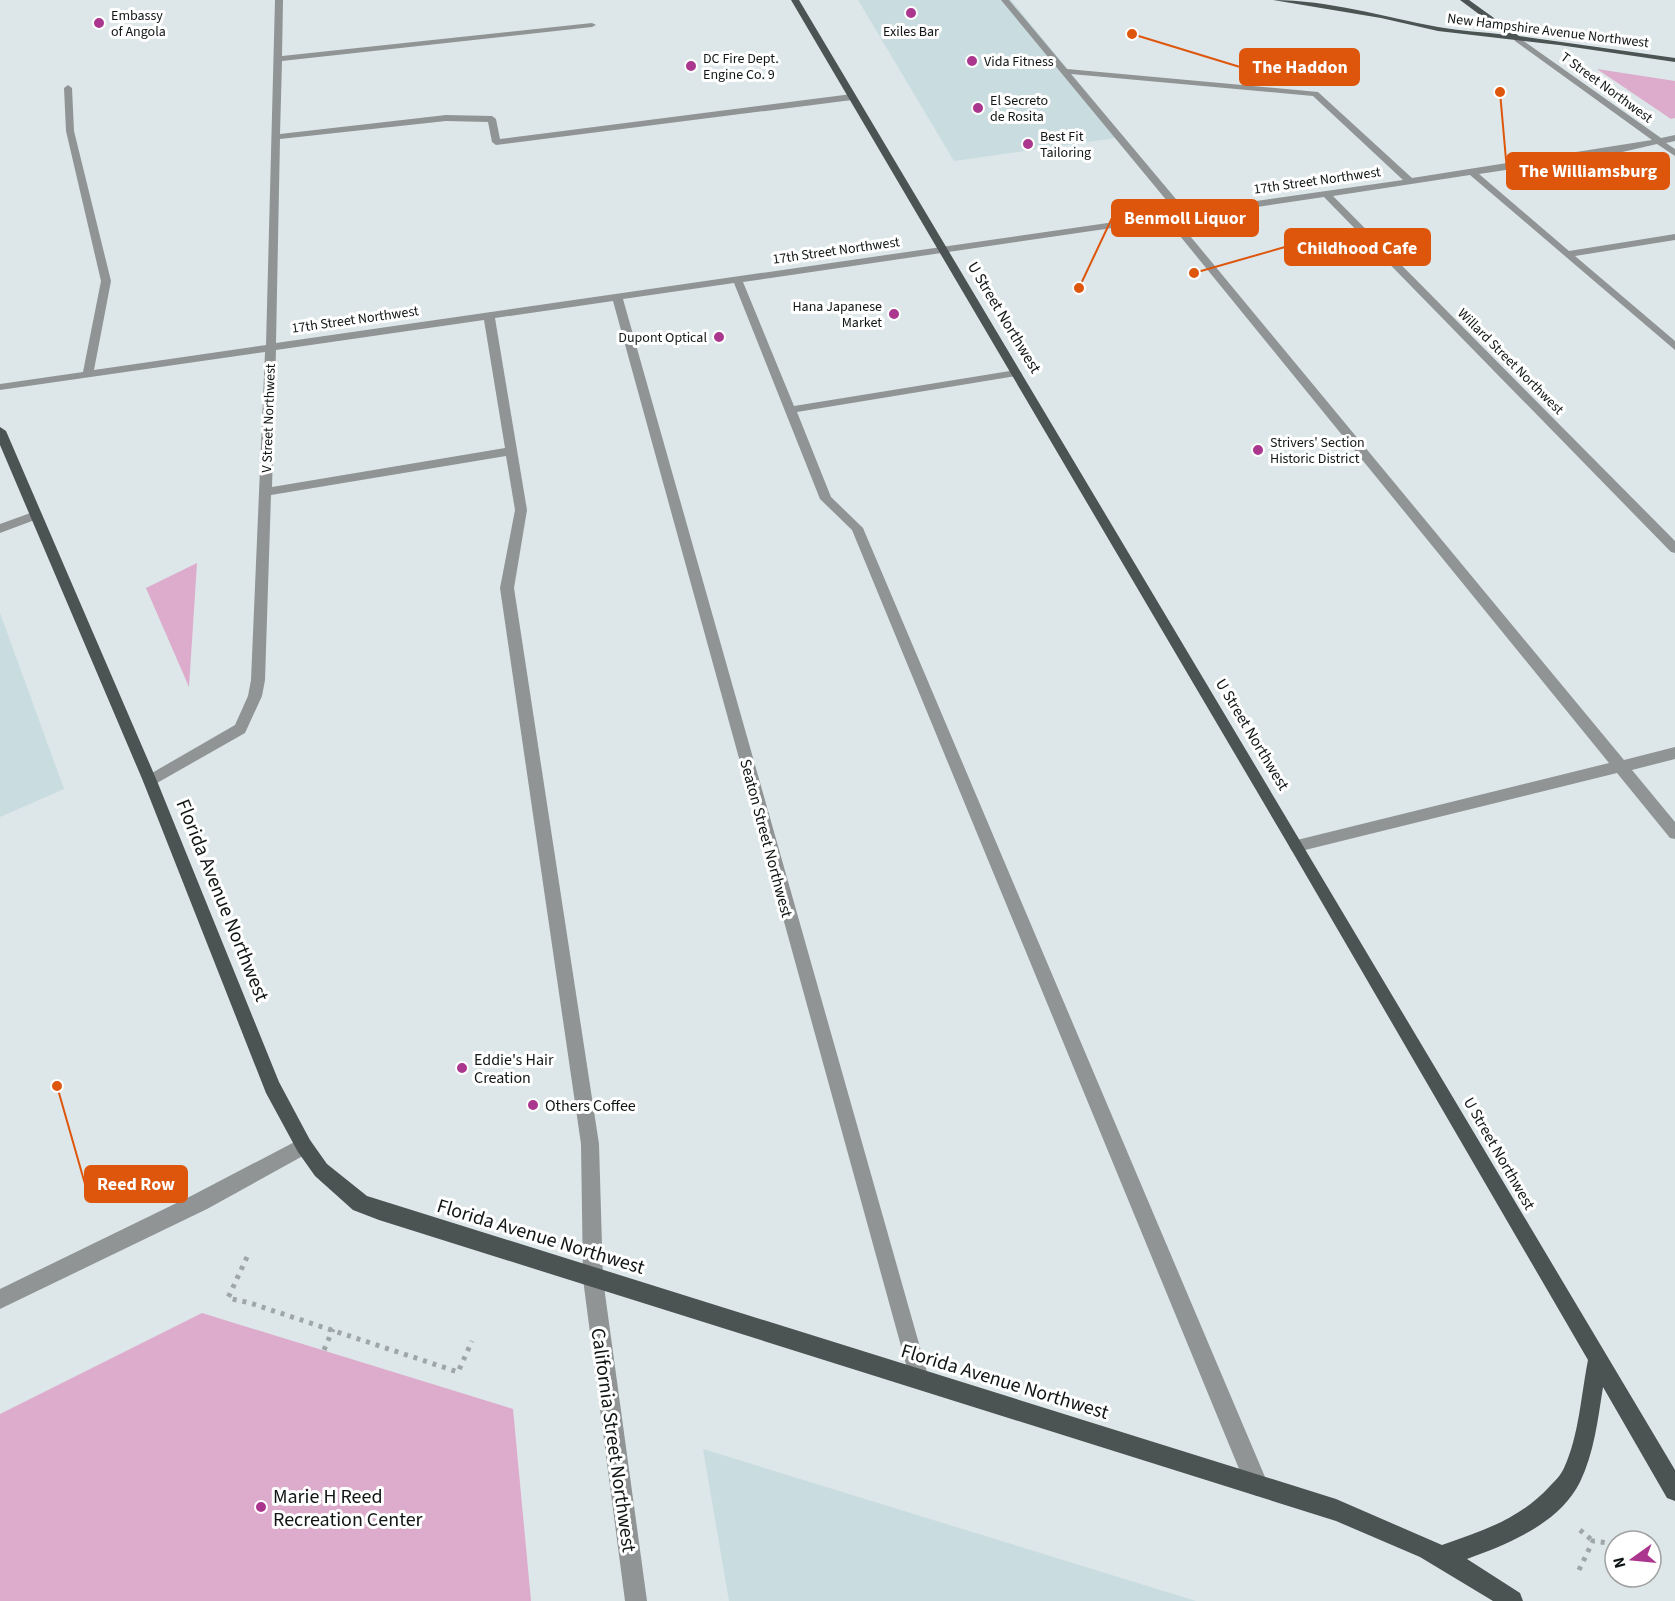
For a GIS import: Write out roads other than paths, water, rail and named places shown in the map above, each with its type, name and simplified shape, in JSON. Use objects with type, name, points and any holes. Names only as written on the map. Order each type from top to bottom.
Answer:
[{"type":"main road","name":"U Street Northwest","points":[[795,0],[1297,846],[1675,1490]]},
{"type":"main road","name":"New Hampshire Avenue Northwest","points":[[1277,0],[1388,17],[1438,29],[1675,60]]},
{"type":"main road","name":"T Street Northwest","points":[[1464,0],[1518,39]]},
{"type":"main road","name":"Florida Avenue Northwest","points":[[0,431],[150,781],[272,1087],[304,1146],[321,1170],[360,1203],[593,1279],[1257,1485],[1395,1532],[1443,1556],[1512,1601]]},
{"type":"main road","points":[[1443,1556],[1502,1535],[1531,1520],[1571,1477],[1580,1449],[1598,1358]]},
{"type":"street","name":"V Street Northwest","points":[[150,781],[240,729],[255,696],[259,671],[271,347],[279,0]]},
{"type":"street","points":[[1005,0],[1183,214]]},
{"type":"street","points":[[278,59],[592,25]]},
{"type":"street","name":"T Street Northwest","points":[[1518,39],[1675,153]]},
{"type":"street","points":[[1064,71],[1315,94],[1410,181]]},
{"type":"street","points":[[68,88],[70,131],[106,281],[88,374]]},
{"type":"street","points":[[276,137],[446,118],[481,118],[492,119],[496,142],[852,97]]},
{"type":"street","name":"17th Street Northwest","points":[[0,387],[1326,194],[1618,150],[1675,138]]},
{"type":"street","points":[[1472,172],[1675,346]]},
{"type":"street","name":"Willard Street Northwest","points":[[1326,194],[1675,549]]},
{"type":"street","points":[[1169,216],[1675,833]]},
{"type":"street","points":[[1567,254],[1675,237]]},
{"type":"street","points":[[737,279],[825,499],[857,528],[1257,1485]]},
{"type":"street","name":"Seaton Street Northwest","points":[[617,297],[919,1379]]},
{"type":"street","name":"California Street Northwest","points":[[489,315],[521,510],[507,588],[590,1144],[593,1279],[636,1601]]},
{"type":"street","points":[[789,410],[1016,373]]},
{"type":"street","points":[[266,492],[511,451]]},
{"type":"street","points":[[0,529],[36,516]]},
{"type":"street","points":[[1297,846],[1675,753]]},
{"type":"street","points":[[0,1299],[200,1202],[304,1146]]},
{"type":"place","name":"Exiles Bar","points":[[911,13]]},
{"type":"place","name":"Embassy of Angola","points":[[99,23]]},
{"type":"place","name":"The Haddon","points":[[1132,34]]},
{"type":"place","name":"Vida Fitness","points":[[972,61]]},
{"type":"place","name":"DC Fire Dept. Engine Co. 9","points":[[691,66]]},
{"type":"place","name":"The Williamsburg","points":[[1500,92]]},
{"type":"place","name":"El Secreto de Rosita","points":[[978,108]]},
{"type":"place","name":"Best Fit Tailoring","points":[[1028,144]]},
{"type":"place","name":"Childhood Cafe","points":[[1194,273]]},
{"type":"place","name":"Benmoll Liquor","points":[[1079,288]]},
{"type":"place","name":"Hana Japanese Market","points":[[894,314]]},
{"type":"place","name":"Dupont Optical","points":[[719,337]]},
{"type":"place","name":"Strivers' Section Historic District","points":[[1258,450]]},
{"type":"place","name":"Eddie's Hair Creation","points":[[462,1068]]},
{"type":"place","name":"Reed Row","points":[[57,1086]]},
{"type":"place","name":"Others Coffee","points":[[533,1105]]},
{"type":"place","name":"Marie H Reed Recreation Center","points":[[261,1507]]}]
